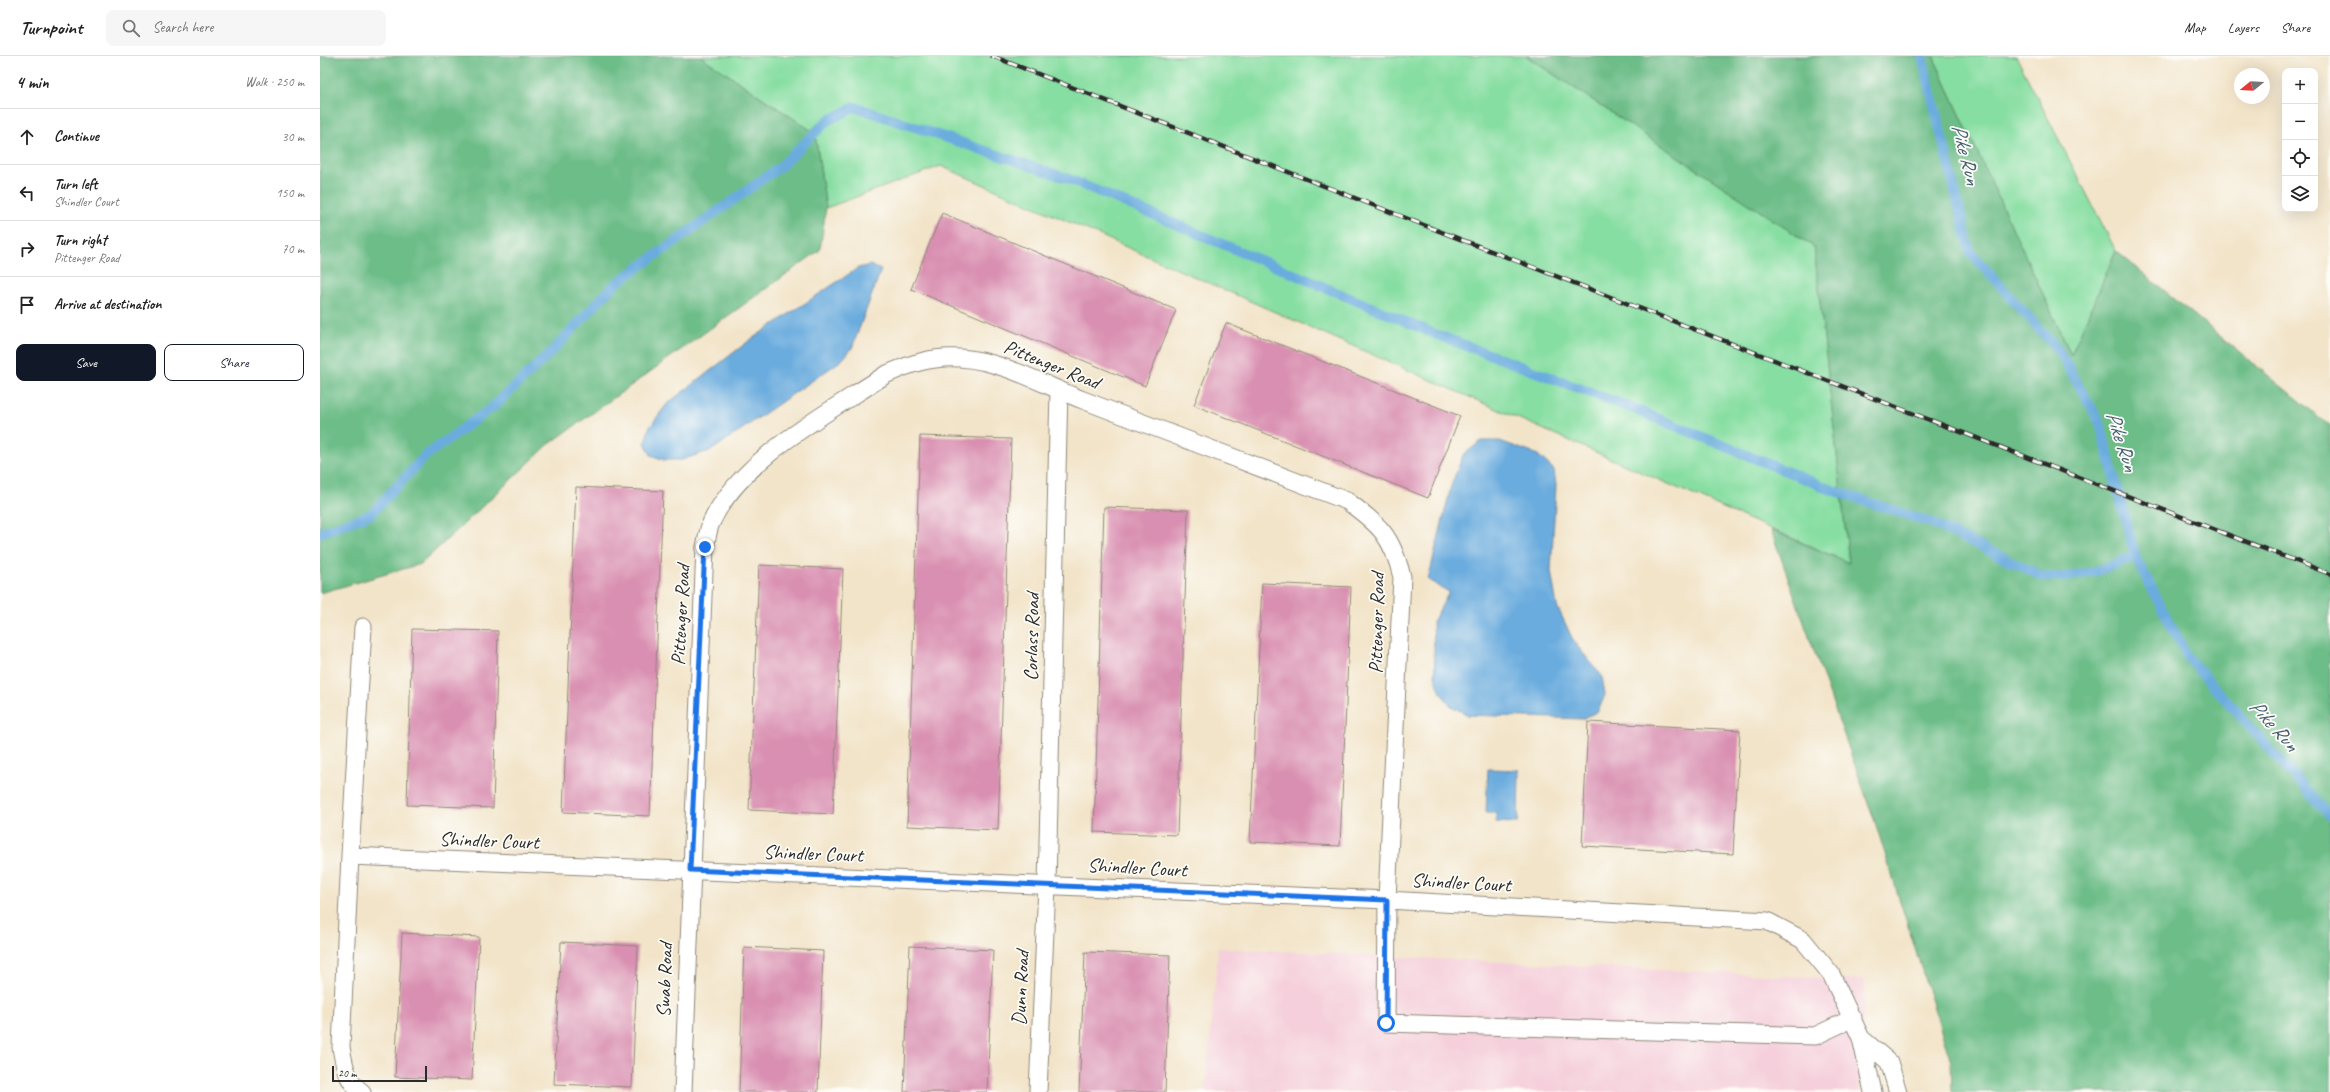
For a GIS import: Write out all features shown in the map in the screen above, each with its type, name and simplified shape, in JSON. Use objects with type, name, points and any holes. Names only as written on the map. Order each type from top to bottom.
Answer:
[{"type":"lane","name":"Pittenger Road","points":[[690,870],[705,547],[710,524],[727,496],[742,477],[766,455],[884,375],[906,365],[941,358],[960,358],[991,362],[1059,390],[1347,501],[1369,517],[1386,535],[1396,552],[1402,577],[1387,900],[1386,1023],[1815,1036],[1853,1018]]},
{"type":"lane","name":"Corlass Road","points":[[1047,885],[1059,390]]},
{"type":"lane","points":[[362,1092],[356,1088],[344,1070],[341,1047],[363,627]]},
{"type":"lane","name":"Shindler Court","points":[[350,856],[1387,900],[1766,921],[1803,940],[1831,974],[1853,1018],[1861,1038],[1873,1092]]},
{"type":"lane","name":"Swab Road","points":[[683,1092],[690,870]]},
{"type":"lane","name":"Dunn Road","points":[[1038,1092],[1047,885]]},
{"type":"lane","name":"Shindler Court","points":[[1861,1038],[1889,1062],[1898,1092]]},
{"type":"shaded area","points":[[1218,948],[1865,980],[1859,1092],[1205,1092]]},
{"type":"green space","points":[[320,56],[700,56],[815,133],[826,208],[820,250],[548,445],[421,564],[320,593]]},
{"type":"green space","points":[[700,56],[1526,56],[1814,247],[1849,563],[941,166],[826,208],[815,133]]},
{"type":"green space","points":[[1526,56],[1933,56],[2071,355],[2116,251],[2330,426],[2330,1092],[1952,1092],[1951,1062],[1875,822],[1771,530],[1849,563],[1814,247]]},
{"type":"green space","points":[[1933,56],[2016,56],[2116,251],[2071,355]]},
{"type":"water","points":[[870,265],[881,270],[852,348],[842,360],[712,450],[682,460],[664,460],[651,455],[645,443],[649,428],[667,404],[750,340],[858,268]]},
{"type":"water","points":[[1481,441],[1500,441],[1538,455],[1554,470],[1556,485],[1551,571],[1557,606],[1574,642],[1602,676],[1605,695],[1598,711],[1583,719],[1468,715],[1451,706],[1441,693],[1435,677],[1433,622],[1449,592],[1428,580],[1451,486],[1463,455]]},
{"type":"water","points":[[1488,769],[1519,770],[1518,823],[1496,822],[1496,813],[1486,813]]},
{"type":"building","points":[[942,213],[1176,310],[1145,386],[911,289]]},
{"type":"building","points":[[1226,323],[1460,416],[1428,498],[1194,405]]},
{"type":"building","points":[[920,436],[1011,439],[998,830],[907,826]]},
{"type":"building","points":[[576,487],[663,491],[650,816],[563,812]]},
{"type":"building","points":[[1104,507],[1188,510],[1177,835],[1094,832]]},
{"type":"building","points":[[759,565],[843,569],[833,814],[749,810]]},
{"type":"building","points":[[1262,583],[1351,587],[1340,846],[1250,842]]},
{"type":"building","points":[[412,629],[498,631],[493,808],[407,805]]},
{"type":"building","points":[[1588,722],[1740,730],[1733,854],[1582,846]]},
{"type":"building","points":[[402,933],[479,937],[472,1080],[395,1077]]},
{"type":"building","points":[[561,942],[638,946],[632,1087],[554,1084]]},
{"type":"building","points":[[910,946],[993,950],[987,1092],[904,1092]]},
{"type":"building","points":[[744,947],[823,951],[818,1092],[739,1092]]},
{"type":"building","points":[[1085,952],[1170,955],[1165,1092],[1079,1092]]},
{"type":"waterway","name":"Pike Run","points":[[1922,56],[1970,252],[2059,351],[2100,423],[2135,556],[2188,658],[2330,816]]},
{"type":"waterway","points":[[320,533],[371,514],[425,456],[494,406],[550,353],[615,284],[781,166],[827,121],[855,107],[1069,179],[1435,334],[1634,409],[1832,490],[1932,523],[2044,577],[2065,577],[2097,571],[2135,556]]},
{"type":"railway","points":[[992,56],[1439,231],[2330,574]]},
{"type":"route","points":[[705,547],[690,870],[1387,900],[1386,1023]]}]
